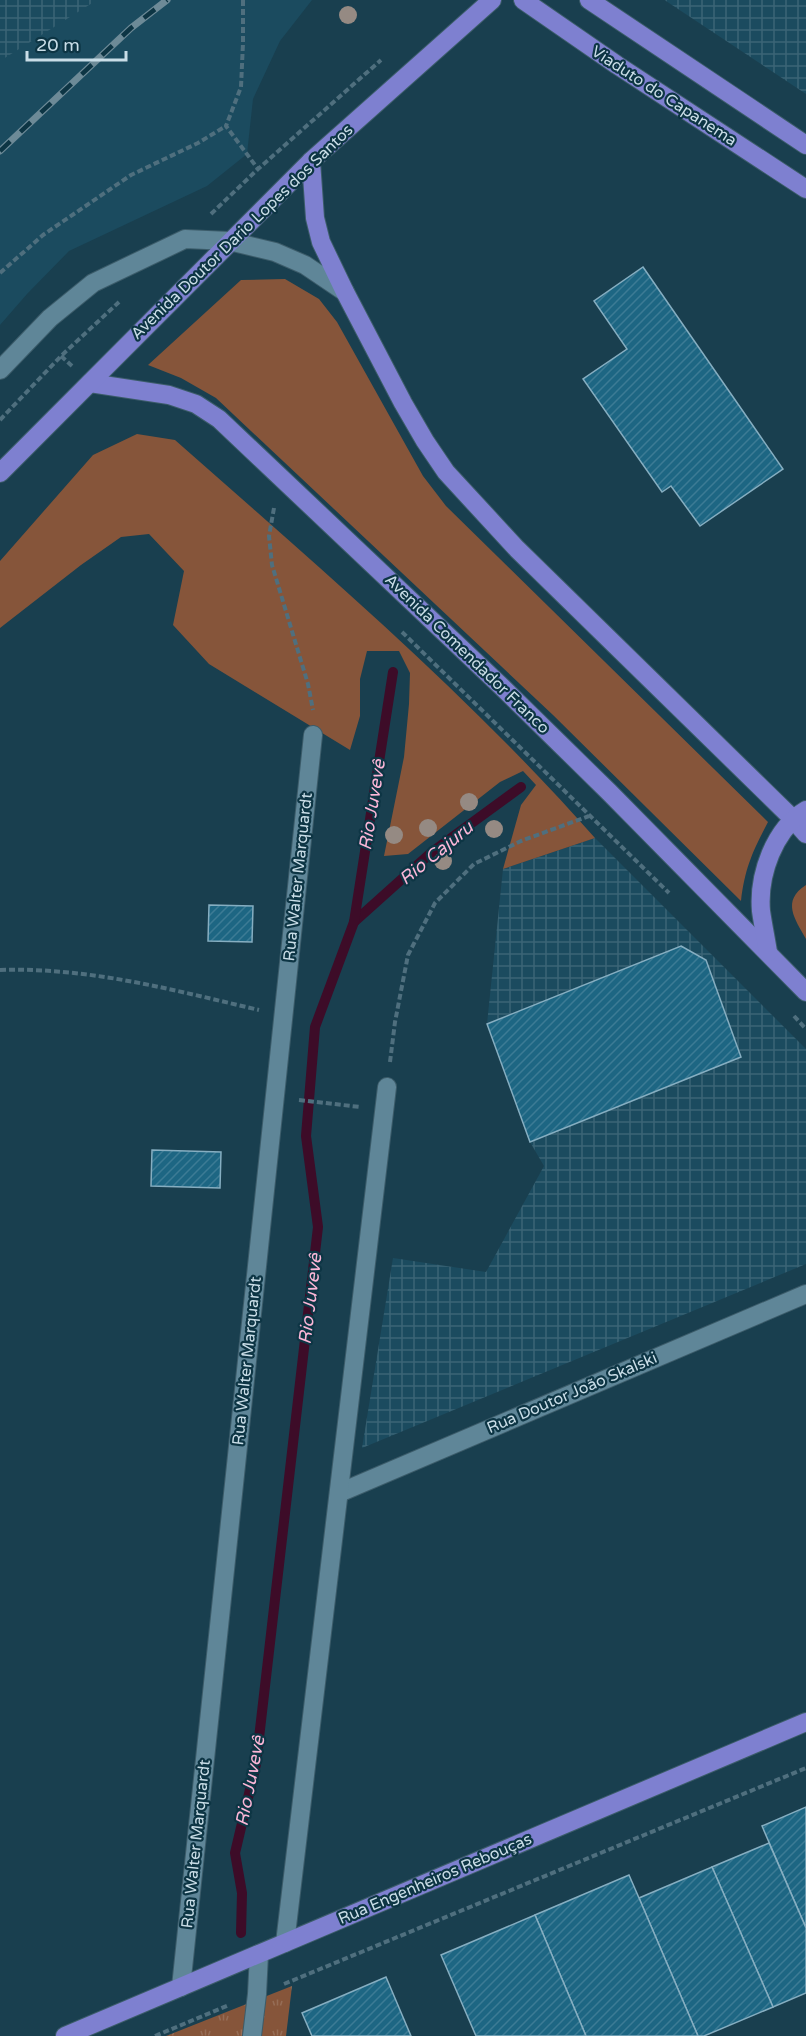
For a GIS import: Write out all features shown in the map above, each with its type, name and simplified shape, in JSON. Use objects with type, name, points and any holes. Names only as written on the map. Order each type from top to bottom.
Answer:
[{"type":"main road","name":"Avenida Doutor Dario Lopes dos Santos","points":[[0,473],[229,241],[311,162],[492,0]]},
{"type":"main road","name":"Viaduto do Capanema","points":[[523,0],[617,65],[806,189]]},
{"type":"main road","points":[[589,0],[806,145]]},
{"type":"main road","points":[[311,162],[315,218],[321,242],[403,403],[446,472],[517,549],[799,814],[806,834]]},
{"type":"main road","name":"Avenida Comendador Franco","points":[[90,383],[170,394],[196,404],[219,419],[502,687],[806,992]]},
{"type":"main road","points":[[768,952],[761,911],[762,888],[768,859],[799,814]]},
{"type":"main road","name":"Rua Engenheiros Rebouças","points":[[65,2036],[806,1722]]},
{"type":"street","points":[[0,370],[50,318],[93,283],[185,239],[229,241],[275,252],[305,265],[345,292]]},
{"type":"street","name":"Rua Walter Marquardt","points":[[182,1987],[313,735]]},
{"type":"street","points":[[285,1943],[387,1087]]},
{"type":"street","name":"Rua Doutor João Skalski","points":[[339,1493],[806,1294]]},
{"type":"street","points":[[252,2036],[259,1954]]},
{"type":"path","points":[[0,273],[43,235],[131,175],[198,143],[226,126],[241,87],[243,0]]},
{"type":"path","points":[[226,126],[258,169]]},
{"type":"path","points":[[0,420],[61,356],[124,296]]},
{"type":"path","points":[[282,514],[274,506],[269,536],[272,565],[308,684],[313,710],[313,735]]},
{"type":"path","points":[[402,632],[672,897]]},
{"type":"path","points":[[387,1087],[395,1022],[408,955],[435,903],[474,864],[521,841],[589,816]]},
{"type":"path","points":[[0,970],[73,972],[137,981],[284,1016]]},
{"type":"path","points":[[789,1012],[806,1029]]},
{"type":"path","points":[[308,1101],[347,1106]]},
{"type":"path","points":[[285,1983],[806,1768]]},
{"type":"path","points":[[155,2036],[229,2005]]},
{"type":"shaded area","points":[[0,0],[97,0],[0,61]]},
{"type":"shaded area","points":[[94,0],[312,0],[280,41],[253,99],[247,154],[207,186],[69,251],[0,325],[0,56]]},
{"type":"shaded area","points":[[806,0],[806,94],[666,1]]},
{"type":"shaded area","points":[[595,838],[806,1049],[806,1264],[362,1448],[393,1258],[486,1272],[544,1166],[530,1142],[487,1024],[503,869]]},
{"type":"green space","points":[[285,279],[319,299],[337,322],[423,476],[446,506],[768,822],[750,860],[741,901],[553,715],[216,398],[181,378],[148,365],[241,280]]},
{"type":"green space","points":[[137,434],[175,440],[284,536],[444,682],[496,733],[595,838],[503,869],[521,805],[536,785],[523,771],[500,782],[408,854],[384,856],[404,757],[409,704],[410,673],[399,651],[367,651],[360,679],[360,716],[350,750],[209,664],[173,625],[184,571],[149,534],[121,537],[0,628],[0,561],[93,455]]},
{"type":"green space","points":[[806,885],[806,939],[792,910],[792,904],[798,891]]},
{"type":"green space","points":[[292,1986],[286,2036],[166,2036]]},
{"type":"building","points":[[643,267],[783,469],[700,526],[671,486],[662,492],[583,379],[627,349],[594,301]]},
{"type":"building","points":[[209,905],[253,906],[252,942],[208,941]]},
{"type":"building","points":[[681,946],[706,960],[741,1057],[530,1142],[487,1024]]},
{"type":"building","points":[[152,1150],[221,1152],[220,1188],[151,1186]]},
{"type":"building","points":[[806,1807],[806,1928],[762,1826]]},
{"type":"building","points":[[769,1843],[806,1928],[806,1993],[773,2007],[712,1867]]},
{"type":"building","points":[[712,1867],[773,2007],[704,2036],[698,2036],[639,1898]]},
{"type":"building","points":[[629,1875],[698,2036],[586,2036],[535,1915]]},
{"type":"building","points":[[535,1915],[586,2036],[476,2036],[441,1955]]},
{"type":"building","points":[[386,1977],[411,2036],[312,2036],[302,2013]]},
{"type":"waterway","name":"Rio Juvevê","points":[[241,1933],[242,1893],[235,1853],[256,1764],[318,1227],[306,1136],[315,1027],[354,922],[393,672]]},
{"type":"waterway","name":"Rio Cajuru","points":[[354,922],[432,852],[521,787]]},
{"type":"railway","points":[[0,151],[131,28],[167,0]]}]
